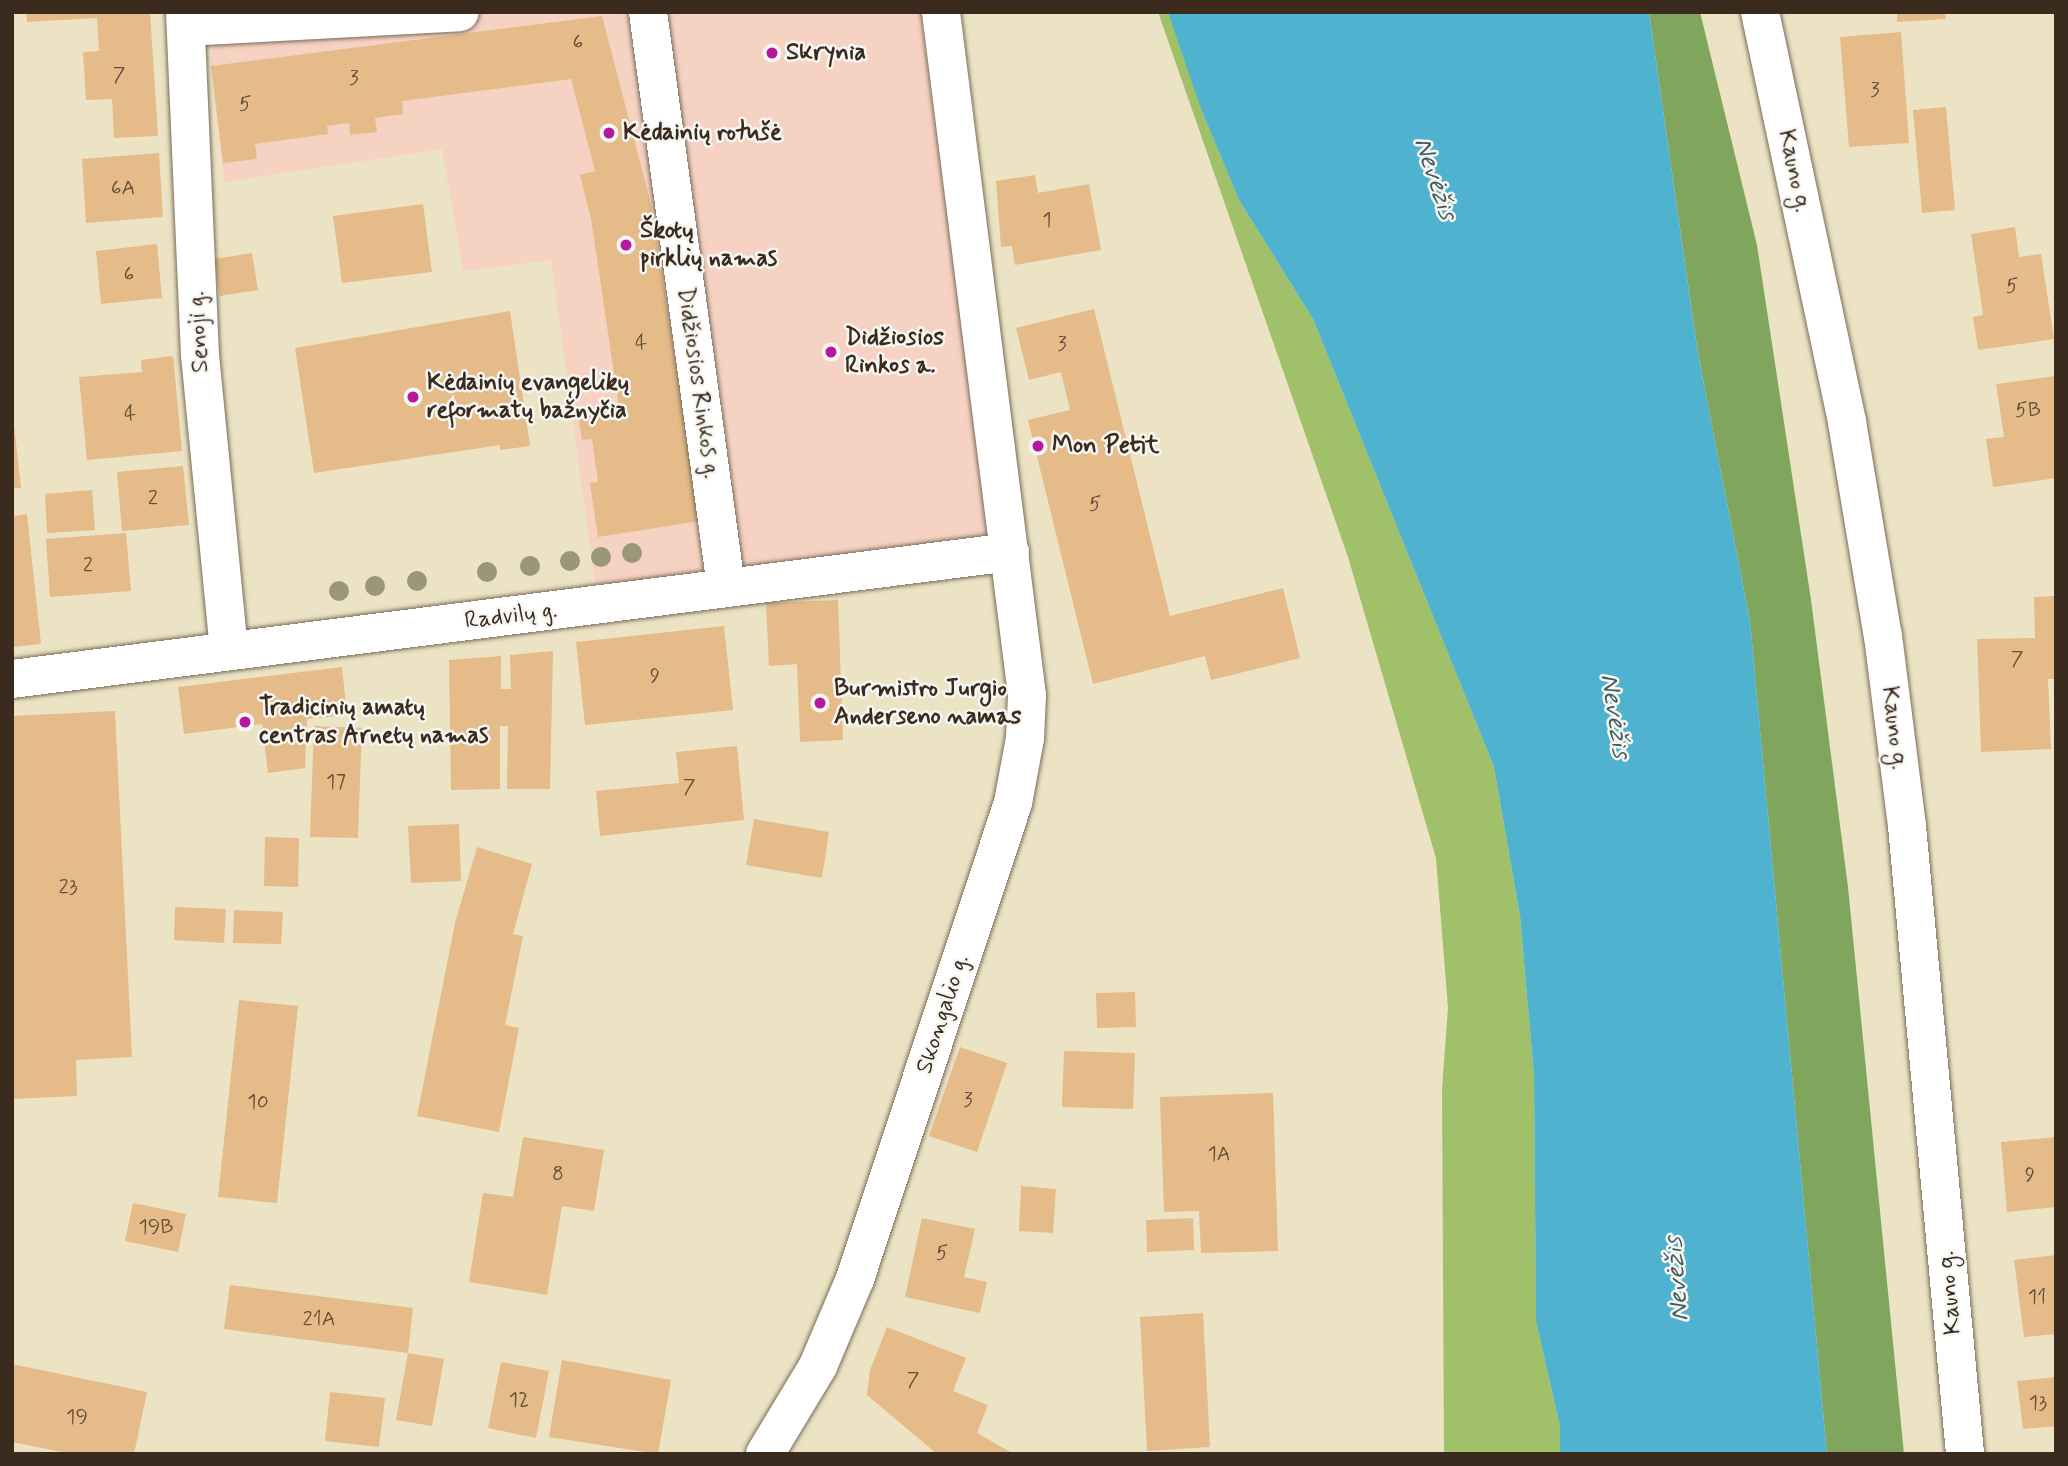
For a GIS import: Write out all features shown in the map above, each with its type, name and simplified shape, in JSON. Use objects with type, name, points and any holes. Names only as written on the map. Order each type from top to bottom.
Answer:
[{"type":"street","points":[[185,19],[460,12]]},
{"type":"street","name":"Didžiosios Rinkos g.","points":[[648,12],[726,587]]},
{"type":"street","points":[[941,12],[1010,552]]},
{"type":"street","name":"Kauno g.","points":[[1760,12],[1847,422],[1883,636],[1907,826],[1965,1454]]},
{"type":"street","name":"Senoji g.","points":[[185,19],[200,355],[229,650]]},
{"type":"street","name":"Radvilų g.","points":[[12,678],[1010,552]]},
{"type":"street","name":"Skongalio g.","points":[[765,1454],[818,1366],[855,1279],[1013,803],[1025,738],[1027,695],[1010,552]]},
{"type":"shaded area","points":[[214,12],[941,12],[1010,552],[598,606],[551,260],[463,271],[442,149],[224,182],[211,66]]},
{"type":"green space","points":[[1158,12],[1168,12],[1177,31],[1201,109],[1239,200],[1313,319],[1494,767],[1520,916],[1534,1076],[1536,1321],[1560,1427],[1560,1454],[1444,1454],[1442,1089],[1448,1008],[1436,858],[1348,557]]},
{"type":"green space","points":[[1649,12],[1700,12],[1757,245],[1811,600],[1848,887],[1904,1454],[1827,1454],[1750,621],[1698,354]]},
{"type":"water","name":"Nevėžis","points":[[1168,12],[1649,12],[1698,354],[1750,621],[1827,1454],[1560,1454],[1560,1427],[1536,1321],[1534,1076],[1520,916],[1494,767],[1313,319],[1239,200],[1201,109]]},
{"type":"building","points":[[26,12],[150,12],[158,136],[114,138],[112,99],[86,100],[83,52],[99,51],[97,18],[27,22]]},
{"type":"building","points":[[1897,12],[1945,12],[1946,19],[1897,22]]},
{"type":"building","points":[[602,16],[651,204],[700,521],[598,537],[590,483],[598,482],[592,439],[582,440],[578,414],[619,407],[591,219],[580,175],[595,171],[571,79],[402,101],[403,114],[375,118],[377,132],[350,135],[349,123],[327,126],[328,134],[255,144],[257,159],[223,163],[211,66]]},
{"type":"building","points":[[1901,32],[1909,143],[1849,147],[1840,37]]},
{"type":"building","points":[[1946,107],[1955,210],[1922,213],[1913,110]]},
{"type":"building","points":[[159,153],[163,217],[86,223],[82,159]]},
{"type":"building","points":[[1035,175],[1038,193],[1089,184],[1101,250],[1015,265],[1012,246],[1001,247],[996,181]]},
{"type":"building","points":[[423,204],[432,272],[342,283],[333,216]]},
{"type":"building","points":[[2015,227],[2019,257],[2041,254],[2054,339],[1978,350],[1973,317],[1983,315],[1971,234]]},
{"type":"building","points":[[157,244],[162,298],[101,304],[96,251]]},
{"type":"building","points":[[252,253],[258,290],[220,296],[214,259]]},
{"type":"building","points":[[1094,309],[1170,616],[1283,588],[1300,658],[1211,680],[1205,656],[1093,684],[1028,420],[1070,410],[1061,372],[1029,380],[1016,328]]},
{"type":"building","name":"Kėdainių evangelikų reformatų bažnyčia","points":[[510,311],[530,446],[500,450],[500,445],[314,473],[295,348]]},
{"type":"building","points":[[173,356],[182,451],[87,460],[79,377],[142,372],[141,360]]},
{"type":"building","points":[[2056,376],[2056,478],[1993,487],[1986,439],[2004,437],[1996,384]]},
{"type":"building","points":[[12,406],[21,488],[12,488]]},
{"type":"building","points":[[183,466],[189,525],[122,531],[117,472]]},
{"type":"building","points":[[92,490],[95,530],[47,533],[45,494]]},
{"type":"building","points":[[27,514],[41,644],[12,647],[12,516]]},
{"type":"building","points":[[126,533],[131,591],[50,597],[46,539]]},
{"type":"building","points":[[2056,596],[2056,679],[2048,679],[2051,749],[1981,752],[1977,639],[2035,638],[2034,597]]},
{"type":"building","name":"Burmistro Jurgio Anderseno namas","points":[[838,600],[843,740],[800,742],[797,664],[769,666],[766,603]]},
{"type":"building","points":[[724,626],[733,710],[585,725],[576,642]]},
{"type":"building","points":[[553,651],[550,789],[507,789],[508,726],[500,726],[500,789],[451,790],[449,660],[501,656],[501,689],[511,689],[510,655]]},
{"type":"building","name":"Tradicinių amatų centras Arnetų namas","points":[[342,667],[347,715],[307,719],[305,768],[268,773],[262,724],[184,734],[178,687]]},
{"type":"building","points":[[115,711],[132,1057],[76,1060],[77,1096],[12,1099],[12,716]]},
{"type":"building","points":[[314,726],[362,728],[358,838],[310,837]]},
{"type":"building","points":[[737,746],[744,820],[600,836],[596,791],[679,783],[676,752]]},
{"type":"building","points":[[754,819],[829,832],[822,878],[746,865]]},
{"type":"building","points":[[459,824],[461,881],[411,883],[408,826]]},
{"type":"building","points":[[265,837],[299,838],[298,887],[264,886]]},
{"type":"building","points":[[477,847],[532,864],[513,934],[523,936],[505,1025],[519,1028],[499,1132],[417,1116],[455,923]]},
{"type":"building","points":[[175,907],[226,909],[224,943],[174,940]]},
{"type":"building","points":[[234,910],[283,912],[281,944],[233,943]]},
{"type":"building","points":[[1135,992],[1136,1027],[1097,1028],[1096,993]]},
{"type":"building","points":[[239,1000],[298,1006],[277,1203],[218,1197]]},
{"type":"building","points":[[960,1047],[1007,1063],[977,1152],[929,1136]]},
{"type":"building","points":[[1064,1051],[1135,1053],[1133,1109],[1062,1107]]},
{"type":"building","points":[[1273,1093],[1278,1251],[1201,1253],[1199,1211],[1164,1212],[1160,1097]]},
{"type":"building","points":[[523,1137],[604,1150],[594,1211],[562,1206],[547,1295],[469,1282],[483,1193],[513,1197]]},
{"type":"building","points":[[2056,1137],[2056,1207],[2007,1212],[2001,1142]]},
{"type":"building","points":[[1021,1186],[1056,1189],[1053,1233],[1019,1231]]},
{"type":"building","points":[[133,1203],[186,1214],[178,1252],[125,1241]]},
{"type":"building","points":[[922,1218],[975,1229],[964,1277],[987,1282],[980,1313],[905,1297]]},
{"type":"building","points":[[1193,1218],[1194,1250],[1147,1252],[1146,1220]]},
{"type":"building","points":[[2056,1255],[2056,1334],[2024,1337],[2014,1260]]},
{"type":"building","points":[[230,1285],[413,1308],[408,1353],[224,1329]]},
{"type":"building","points":[[1203,1313],[1210,1447],[1147,1451],[1140,1317]]},
{"type":"building","points":[[887,1327],[966,1358],[953,1391],[988,1405],[977,1433],[1014,1454],[937,1454],[867,1395],[870,1370]]},
{"type":"building","points":[[408,1353],[444,1359],[432,1426],[396,1420]]},
{"type":"building","points":[[562,1360],[671,1380],[658,1454],[549,1437]]},
{"type":"building","points":[[501,1362],[549,1371],[536,1438],[488,1428]]},
{"type":"building","points":[[12,1364],[147,1392],[134,1454],[72,1454],[12,1442]]},
{"type":"building","points":[[2056,1377],[2056,1426],[2023,1429],[2017,1381]]},
{"type":"building","points":[[330,1392],[385,1398],[379,1447],[325,1441]]},
{"type":"place","name":"Skrynia","points":[[772,53]]},
{"type":"place","name":"Kėdainių rotušė","points":[[609,133]]},
{"type":"place","name":"Škotų pirklių namas","points":[[626,245]]},
{"type":"place","name":"Didžiosios Rinkos a.","points":[[831,352]]},
{"type":"place","name":"Kėdainių evangelikų reformatų bažnyčia","points":[[413,397]]},
{"type":"place","name":"Mon Petit","points":[[1038,446]]},
{"type":"place","name":"Burmistro Jurgio Anderseno namas","points":[[820,703]]},
{"type":"place","name":"Tradicinių amatų centras Arnetų namas","points":[[245,722]]}]
